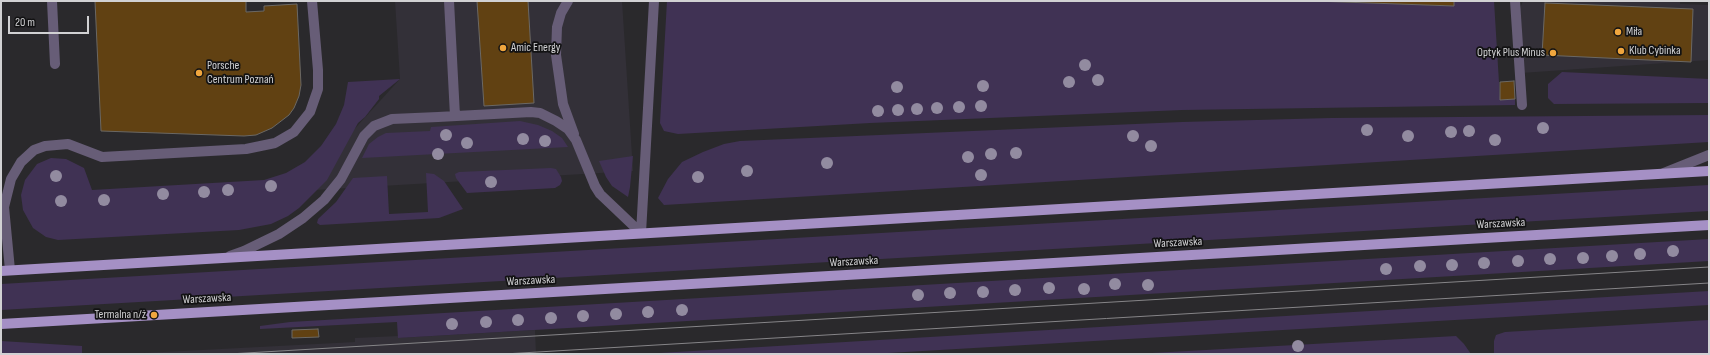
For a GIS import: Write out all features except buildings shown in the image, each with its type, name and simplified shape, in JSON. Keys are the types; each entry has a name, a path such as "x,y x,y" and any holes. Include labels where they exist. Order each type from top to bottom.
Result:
{"main road":[{"path":"6,271 1709,171"},
{"name":"Warszawska","path":"1,324 1709,225"}],"street":[{"path":"52,1 55,64"},
{"path":"6,271 3,203 11,179 21,162 34,150 45,146 68,144 102,157 238,149 275,143 294,132 310,112 318,89 318,70 312,1"},
{"path":"449,1 455,116"},
{"path":"568,1 561,13 557,27 556,55 562,104 595,186 600,194 641,233"},
{"path":"641,233 654,1"},
{"path":"1515,1 1522,105"},
{"path":"224,258 244,251 272,238 296,224 314,209 335,187 364,136 374,126 392,119 531,112 556,121 568,129 576,140"},
{"path":"1661,174 1709,155"}],"shaded area":[{"path":"395,1 622,1 633,171 298,191 400,79"},
{"path":"667,1 1314,1 1454,6 1454,1 1494,1 1500,99 1515,99 1515,105 1182,110 870,123 678,134 664,131 660,123"},
{"path":"1523,1 1680,1 1680,4 1709,5 1709,60 1521,73 1518,13"},
{"path":"1562,72 1709,79 1709,103 1554,104 1548,98 1548,84"},
{"path":"400,79 379,96 379,99 365,117 358,123 327,180 299,208 288,216 271,224 239,230 58,240 46,237 33,228 23,210 21,195 25,180 37,164 51,158 66,159 84,168 92,190 264,180 286,173 305,162 321,146 336,124 344,105 348,82"},
{"path":"1709,115 1709,142 664,205 658,198 668,179 682,162 724,144 740,141 1182,122 1331,118"},
{"path":"520,121 538,125 552,131 562,138 568,147 362,158 369,144 386,133 430,131 431,127"},
{"path":"633,156 628,197 612,186 599,161"},
{"path":"556,169 562,181 560,185 555,188 467,193 456,178 455,174 459,172"},
{"path":"426,173 434,174 444,181 463,209 439,218 320,225 317,223 318,219 336,202 353,178 387,176 389,214 428,212"},
{"path":"1709,185 1709,211 1,310 1,284"},
{"path":"1709,239 1709,261 398,338 397,322 260,329 260,326 290,322"},
{"path":"1709,291 1709,305 1489,318 871,354 642,354"},
{"path":"1709,320 1709,354 1494,354 1494,341 1496,335 1505,332"},
{"path":"535,330 536,354 125,354 355,342 355,338 398,336 398,338"},
{"path":"1456,336 1471,354 1134,354"},
{"path":"1,341 82,346 82,354 1,354"}],"tram line":[{"path":"229,354 1709,267"},
{"path":"504,354 1709,283"}],"place":[{"name":"Miła","path":"1618,32"},
{"name":"Amic Energy","path":"503,48"},
{"name":"Klub Cybinka","path":"1621,51"},
{"name":"Optyk Plus Minus","path":"1553,53"},
{"name":"Porsche Centrum Poznań","path":"199,73"},
{"name":"Termalna n/ż","path":"154,315"}]}
